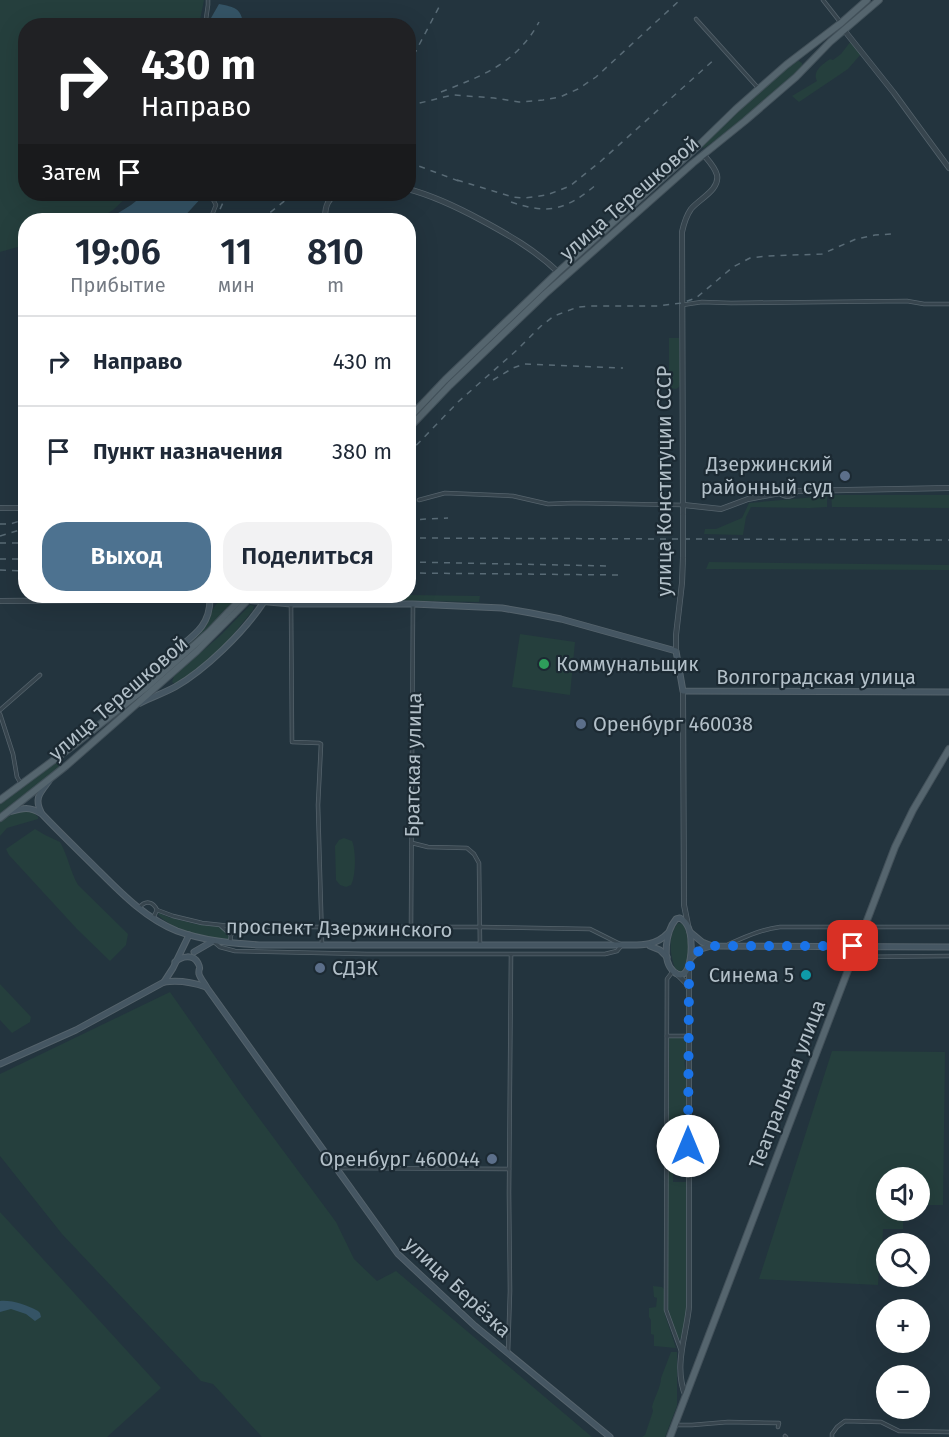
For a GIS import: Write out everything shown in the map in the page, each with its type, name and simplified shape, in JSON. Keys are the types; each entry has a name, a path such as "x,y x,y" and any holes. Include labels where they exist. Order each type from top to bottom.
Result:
{"main road":[{"name":"улица Терешковой","path":"416,411 759,89 867,0"},
{"name":"улица Терешковой","path":"560,275 745,121 877,1"},
{"path":"809,48 809,54 816,57"},
{"path":"796,58 803,58 806,67"},
{"name":"улица Конституции СССР","path":"697,147 703,154"},
{"name":"улица Терешковой","path":"416,420 475,356"},
{"path":"134,702 136,691 162,663 202,627 210,603"},
{"name":"улица Терешковой","path":"231,613 239,603"},
{"name":"улица Терешковой","path":"0,818 66,766 168,673 209,632 243,603"},
{"path":"134,702 175,687 190,676 226,647 262,603 492,607 531,613 676,651"},
{"name":"улица Конституции СССР","path":"676,651 683,691"},
{"path":"162,663 162,668 168,673 170,683 175,687"},
{"name":"Волгоградская улица","path":"683,691 949,692"},
{"name":"улица Терешковой","path":"0,800 126,709"},
{"name":"Театральная улица","path":"670,1437 895,847 903,828 949,749"},
{"path":"58,757 66,766"},
{"path":"42,814 37,804 50,780"},
{"path":"8,813 27,808 42,814"},
{"name":"проспект Дзержинского","path":"42,814 110,883 139,908 175,930 213,941 259,945 322,946 645,945 656,943 668,933"},
{"path":"689,929 692,945 690,961 685,972 680,974 674,972 666,950 668,933 676,919 683,919 702,942 712,946"},
{"path":"164,982 173,969 189,935"},
{"path":"191,983 199,974 199,966 193,955 199,938"},
{"path":"176,962 183,957 193,955 213,941"},
{"name":"проспект Дзержинского","path":"645,945 658,949 667,957"},
{"path":"690,961 701,949 712,946 949,947"},
{"path":"173,969 178,980 207,988"},
{"name":"улица Берёзка","path":"199,974 398,1254 444,1298 610,1437"},
{"path":"0,1064 67,1034 164,982 178,980"}],"street":[{"path":"206,18 208,0"},
{"path":"823,0 841,22"},
{"path":"696,19 759,89"},
{"path":"844,30 949,168"},
{"name":"улица Конституции СССР","path":"676,651 682,583 684,506 681,240 684,224 692,209 714,187 717,178 715,170 703,154"},
{"path":"416,191 437,198 495,227 532,249 560,275"},
{"path":"682,305 702,302 907,301 949,304"},
{"path":"780,493 786,485 792,486 795,491"},
{"path":"795,491 949,488"},
{"path":"419,500 445,493 513,496 548,504 684,506 721,509 748,498 780,493 783,496 789,496 795,491"},
{"path":"0,508 18,508"},
{"path":"0,602 18,602"},
{"path":"291,604 292,742 321,744 318,804 322,946"},
{"name":"Братская улица","path":"411,926 413,604"},
{"path":"21,784 17,777 13,754 0,712 40,675"},
{"name":"улица Конституции СССР","path":"683,691 684,905 689,929"},
{"path":"412,843 428,847 466,848 474,854 479,863 480,945"},
{"path":"139,908 148,902 153,904 157,910 189,920 239,927 590,928 622,945 616,951 605,954 359,954 235,951 220,947 213,941"},
{"path":"676,919 684,905"},
{"path":"153,918 157,910"},
{"path":"220,926 231,935"},
{"path":"230,943 231,935 239,927"},
{"path":"726,946 775,927 949,927"},
{"path":"427,945 427,954"},
{"path":"508,1353 511,955"},
{"path":"853,957 949,956"},
{"path":"686,1397 682,1384 681,1351 688,1307 690,961"},
{"path":"681,1351 666,1310 667,979 674,972 686,983 689,990"},
{"path":"667,1036 689,1036"},
{"path":"666,1165 688,1166"},
{"path":"336,1168 510,1169"},
{"path":"832,1437 837,1426 845,1421 881,1422 899,1431 949,1432"},
{"path":"675,1425 758,1422 779,1423 778,1427"}],"green space":[{"path":"0,0 204,0 200,18 18,18 18,201 123,201 108,213 18,213 18,247 0,252"},
{"path":"851,41 861,54 848,69 799,102 792,96 817,81 816,74 819,68 841,54"},
{"path":"797,60 802,63 802,68 725,134 704,148 702,147 737,111"},
{"path":"669,338 679,338 680,382 676,389 669,388"},
{"path":"831,495 949,495 949,508 832,507"},
{"path":"827,496 827,507 751,507 746,517 743,535 704,534 705,529 716,529 742,518 749,503"},
{"path":"709,562 949,565 949,570 706,569"},
{"path":"416,595 480,596 479,602 416,601"},
{"path":"218,603 232,603 198,640 167,666 165,664 167,662 202,631"},
{"path":"250,605 254,606 253,610 218,652 178,683 172,682 174,676 222,634"},
{"name":"Коммунальщик","path":"520,634 575,642 570,695 512,687"},
{"path":"56,762 61,767 58,770 0,814 0,804"},
{"path":"32,811 38,819 7,828 0,836 0,822 14,813"},
{"path":"35,829 60,842 78,885 128,934 126,945 110,961 77,929 9,855 6,849"},
{"path":"344,838 352,841 355,857 353,881 346,887 340,885 336,880 335,846 339,840"},
{"path":"159,913 195,924 221,927 229,935 229,939 212,938 180,929 163,919"},
{"path":"678,923 683,924 688,942 688,957 679,973 676,971 671,953 672,934"},
{"path":"0,984 31,1017 30,1022 12,1033 0,1020"},
{"path":"170,992 242,1095 336,1222 354,1259 377,1281 396,1271 592,1437 262,1437 213,1384 201,1381 62,1234 0,1156 0,1074"},
{"path":"669,1037 686,1037 685,1163 668,1163"},
{"path":"832,1051 945,1052 943,1205 930,1205 930,1167 876,1167 876,1221 903,1221 903,1229 883,1229 883,1233 876,1233 876,1285 759,1279"},
{"path":"668,1167 673,1167 673,1182 686,1182 686,1318 679,1339 667,1308"},
{"path":"0,1212 161,1388 107,1437 0,1437"},
{"path":"653,1286 664,1289 665,1315 676,1348 654,1346 654,1335 651,1334 649,1317 649,1308 656,1307 657,1298 654,1297"},
{"path":"671,1352 677,1352 677,1406 665,1437 642,1437 645,1435"}],"water":[{"path":"219,4 236,9 242,18 211,18"},
{"path":"136,201 198,201 187,213 118,213"},
{"path":"0,1301 15,1302 29,1307 38,1311 41,1317 35,1321 26,1314 11,1309 0,1312"}],"railway":[{"path":"416,104 454,95 519,102 560,97 596,77 680,0"},
{"path":"416,51 439,7"},
{"path":"441,92 484,74 509,58 520,48 539,22"},
{"path":"457,180 513,197 524,198 547,195 570,186 716,58"},
{"path":"416,165 464,183"},
{"path":"511,202 536,208 557,208 576,200 597,184"},
{"path":"218,213 224,201"},
{"path":"270,213 284,201"},
{"path":"416,446 458,402 554,316 578,307 658,306 682,303 696,298 733,267 750,258 822,254 856,239 893,234"},
{"path":"493,380 524,364 623,368"},
{"path":"416,520 448,518"},
{"path":"0,524 18,522"},
{"path":"0,536 18,530"},
{"path":"416,538 949,540"},
{"path":"0,543 18,543"},
{"path":"0,559 18,559"},
{"path":"416,562 612,566"},
{"path":"0,570 18,571"},
{"path":"416,573 622,575"}],"place":[{"name":"Дзержинский районный суд","path":"845,476"},
{"name":"Коммунальщик","path":"544,664"},
{"name":"Оренбург 460038","path":"581,724"},
{"name":"СДЭК","path":"320,968"},
{"name":"Синема 5","path":"806,975"},
{"name":"Оренбург 460044","path":"492,1159"}],"route":[{"path":"688,1146 689,976 691,958 695,953 712,946 853,946"}]}
